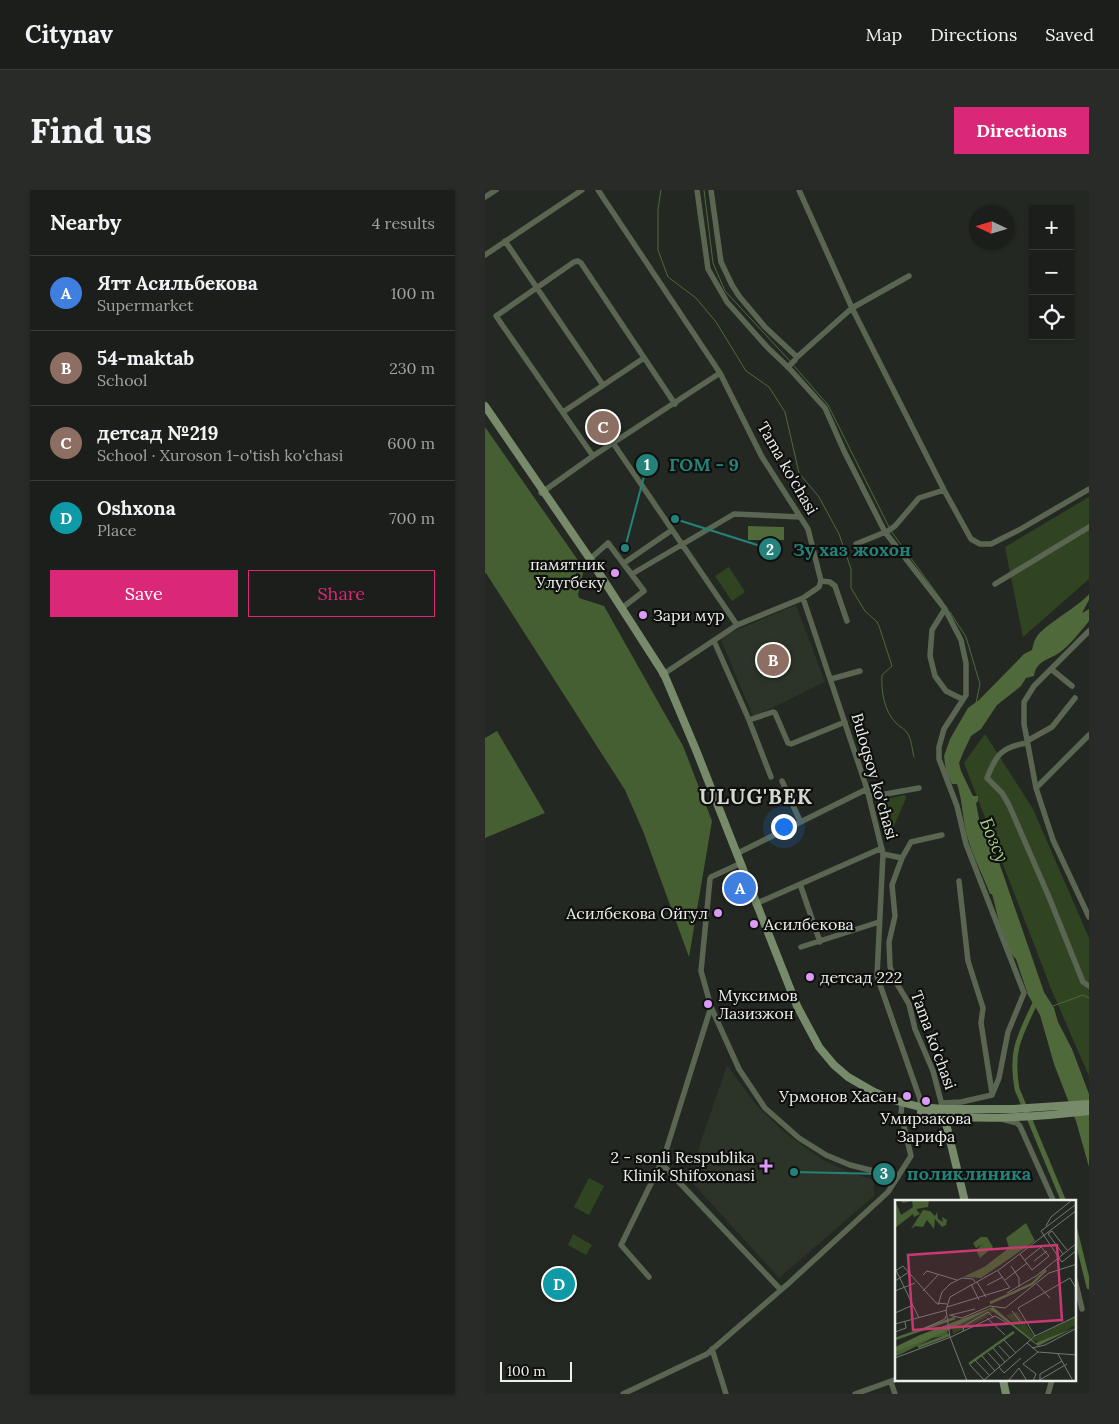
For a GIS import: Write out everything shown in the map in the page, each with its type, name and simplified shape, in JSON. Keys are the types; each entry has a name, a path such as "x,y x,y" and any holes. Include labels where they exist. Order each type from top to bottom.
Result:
{"main road":[{"path":"485,406 662,675 787,993 817,1049 832,1068 873,1096 920,1109 1013,1112 1089,1111"},
{"path":"485,411 590,559 662,675 693,742 755,904 807,1027 826,1056 841,1072 857,1083 902,1105"},
{"path":"1066,1110 1089,1104"},
{"path":"943,1109 962,1116 989,1116 1013,1112"},
{"path":"943,1109 964,1200"},
{"path":"948,1135 952,1123 962,1116"}],"street":[{"path":"485,197 496,190"},
{"path":"485,255 582,190"},
{"name":"Tama ko'chasi","path":"598,190 720,373 762,457 808,529 821,581"},
{"path":"697,190 708,269 727,302 825,408 844,451 886,532 945,609 961,640 966,663 966,695 944,729 939,747 939,759 957,806 966,844 1024,993 1008,1032 999,1078 992,1095"},
{"path":"711,190 721,262 732,285 765,326 796,358"},
{"path":"799,190 852,308 944,490 971,539 980,544 991,544 1086,491 1089,497"},
{"path":"505,241 603,385"},
{"path":"593,456 496,316 574,262 580,262 675,404"},
{"path":"789,367 796,358 852,308 909,276"},
{"path":"563,412 645,358"},
{"path":"542,492 593,456 720,373"},
{"path":"613,443 737,624"},
{"path":"856,544 886,532 895,526 919,498 944,490"},
{"path":"632,574 734,514 800,517"},
{"path":"995,584 1089,527"},
{"path":"624,563 672,530"},
{"path":"590,559 608,543 644,591 622,608"},
{"path":"662,675 737,624 803,598 819,587 821,581 831,582 835,586 847,620"},
{"name":"Buloqsoy ko'chasi","path":"803,598 867,789 882,851 877,976 920,1099 920,1109"},
{"path":"945,609 932,630 930,656 935,676 940,684 946,691 962,699"},
{"path":"1089,632 1034,686 1024,702 1024,724 1036,788 1053,840 1089,917"},
{"path":"714,641 749,720 771,777"},
{"path":"1051,669 1071,686"},
{"path":"831,679 860,671"},
{"path":"1075,698 1052,727 1027,742 1006,748 993,763 987,778 1002,793 1009,805 1083,982 1089,986"},
{"path":"749,720 775,713 788,743 791,744 845,722"},
{"path":"1036,788 1089,735"},
{"path":"782,781 800,821"},
{"path":"869,797 919,788"},
{"path":"736,854 867,789"},
{"name":"Tama ko'chasi","path":"942,835 911,842 902,858 892,885 895,916 889,942 890,966 893,977 909,1004 915,1029 933,1071 943,1109"},
{"path":"755,904 882,851 902,858"},
{"path":"737,865 711,877 709,880 701,971 711,1007 739,1069 765,1108 799,1138 826,1155 851,1165 898,1177"},
{"path":"959,881 968,961 983,1008 981,1023 992,1095"},
{"path":"800,884 820,942"},
{"path":"801,947 879,922"},
{"path":"649,1277 621,1245 661,1163 711,1007"},
{"path":"943,1109 961,1102 992,1095"},
{"path":"623,1394 707,1354 781,1290 888,1192 911,1156 901,1114 902,1105"},
{"path":"989,1116 1017,1123 1020,1126 1053,1200"},
{"path":"661,1163 781,1290"},
{"path":"1077,1288 1082,1309"},
{"path":"712,1349 726,1394"},
{"path":"855,1394 894,1380 895,1394"}],"shaded area":[{"path":"485,427 584,569 578,594 579,598 604,606 683,746 712,821 689,957 643,831 625,790 485,573"},
{"path":"1089,497 1089,579 1023,637 1005,547"},
{"path":"748,526 784,527 784,540 748,540"},
{"path":"729,567 745,592 732,601 715,576"},
{"name":"Бозсу","path":"1089,594 1089,600 1082,613 1089,609 1089,621 1067,646 1040,664 1034,676 1026,678 1021,686 997,705 981,729 971,736 959,763 973,796 978,796 976,803 982,828 994,848 1044,992 1054,1008 1058,1022 1072,1049 1089,1094 1089,1167 1076,1121 1054,1064 1040,1015 1028,995 1016,959 1007,947 992,894 990,894 969,844 959,790 957,784 952,784 946,772 944,756 950,739 968,708 979,700 1024,654 1032,650 1040,633"},
{"path":"796,605 825,682 753,717 720,637"},
{"path":"497,731 545,813 485,838 485,738"},
{"path":"985,734 1033,809 1089,938 1089,1076 1052,991 964,763"},
{"path":"905,795 906,798 888,840 885,839 877,801"},
{"name":"2 - sonli Respublika Klinik Shifoxonasi","path":"727,1065 757,1106 785,1133 823,1160 851,1173 874,1180 874,1196 779,1278 691,1181 700,1144"},
{"path":"589,1178 604,1186 589,1215 574,1207"},
{"path":"573,1234 592,1245 586,1255 568,1245"}],"waterway":[{"path":"661,190 658,209 658,250 668,277 696,298 716,322 746,371 769,387 785,412 799,473 819,497 839,534 851,569 851,588 865,611 879,626 892,666 882,675 884,701 892,718 908,734 914,757"},
{"path":"704,190 713,263 725,291 790,361"},
{"path":"794,366 828,405 889,527"},
{"path":"891,531 943,602"},
{"path":"950,612 966,637 980,684 976,703"},
{"path":"1053,1006 1083,995 1089,998"},
{"path":"1036,1001 1018,1043 1015,1075 1017,1089 1063,1200"},
{"path":"1077,1238 1089,1287"}],"place":[{"name":"детсад №219","path":"603,427"},
{"name":"Зу хаз жохон","path":"675,519"},
{"name":"ГОМ - 9","path":"625,548"},
{"name":"памятник Улугбеку","path":"615,573"},
{"name":"Зари мур","path":"643,615"},
{"name":"54-maktab","path":"773,660"},
{"name":"Ятт Асильбекова","path":"740,888"},
{"name":"Асилбекова Ойгул","path":"718,913"},
{"name":"Асилбекова","path":"754,924"},
{"name":"детсад 222","path":"810,977"},
{"name":"Муксимов Лазизжон","path":"708,1004"},
{"name":"Урмонов Хасан","path":"907,1096"},
{"name":"Умирзакова Зарифа","path":"926,1101"},
{"name":"2 - sonli Respublika Klinik Shifoxonasi","path":"766,1166"},
{"name":"поликлиника","path":"794,1172"},
{"name":"Oshxona","path":"559,1284"}],"district":[{"name":"ULUG'BEK","path":"756,797"}]}
